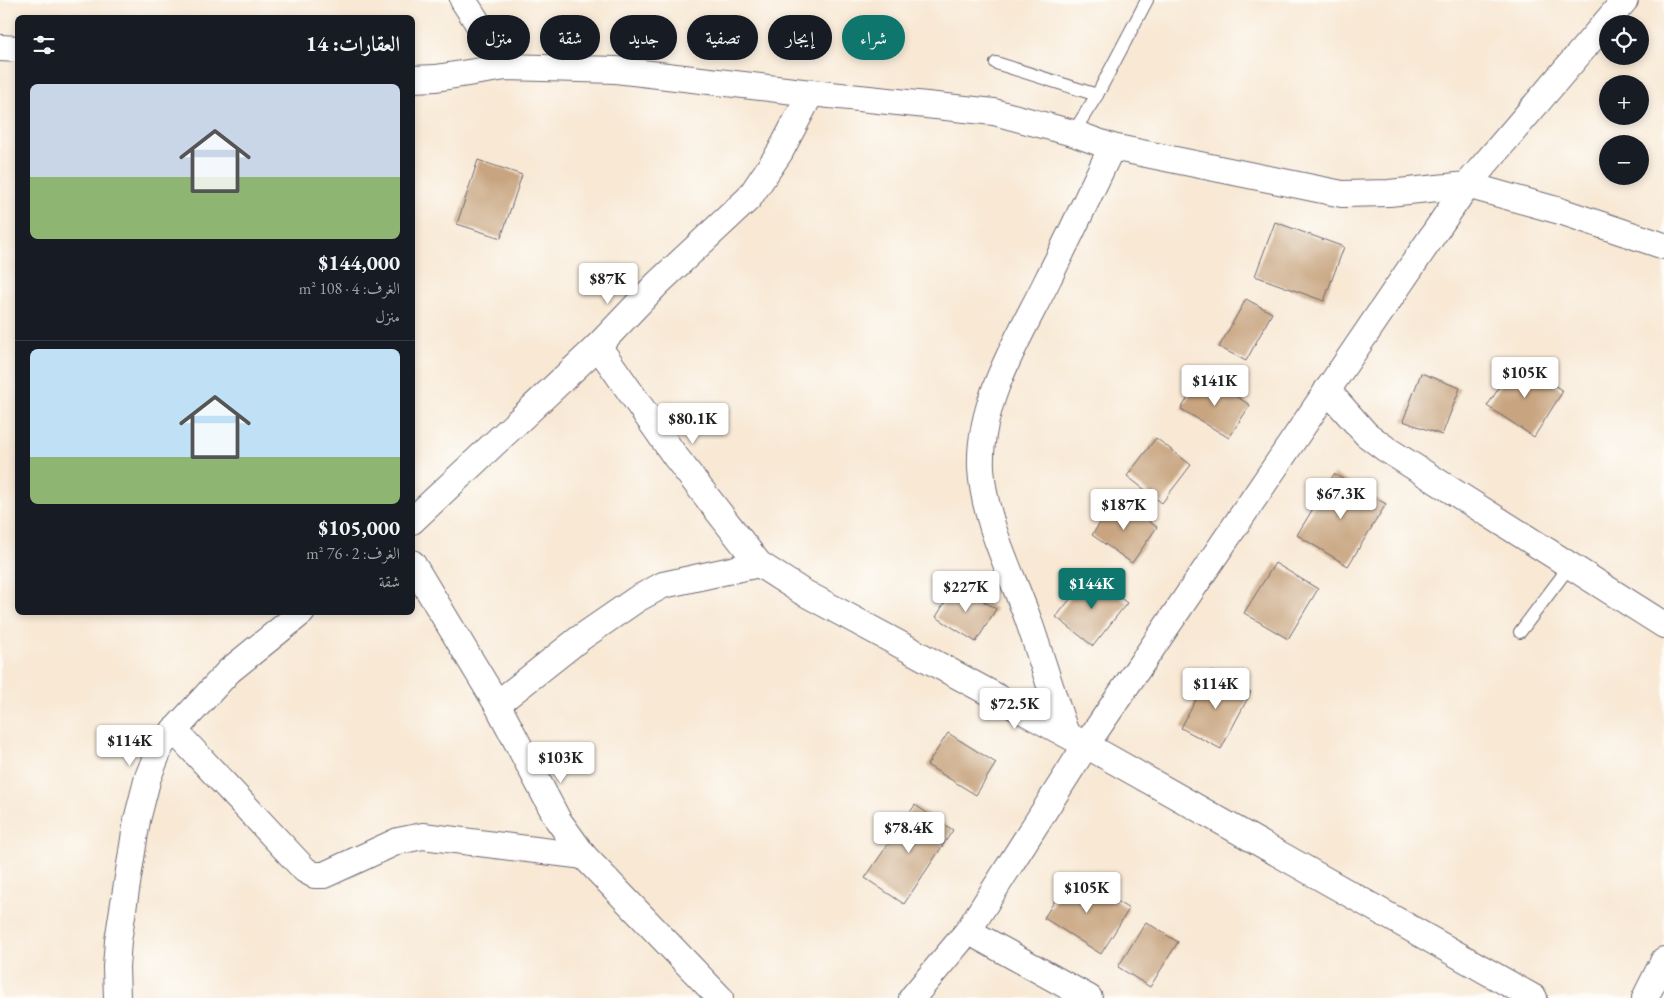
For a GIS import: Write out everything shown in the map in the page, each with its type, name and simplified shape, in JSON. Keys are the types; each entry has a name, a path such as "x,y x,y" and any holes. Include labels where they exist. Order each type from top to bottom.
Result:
{"street":[{"path":"463,0 506,67"},
{"path":"912,998 968,931 1076,740 1327,390 1467,185 1625,0"},
{"path":"0,48 15,49"},
{"path":"415,79 436,78 506,67 556,67 663,74 811,93 994,112 1073,133 1112,147 1342,194 1467,185 1560,211 1664,246"},
{"path":"415,518 598,346 657,284 749,198 780,152 811,93"},
{"path":"1076,740 999,545 984,489 981,467 982,446 986,424 1003,369 1112,147"},
{"path":"598,346 675,456 759,564 801,591 1076,740 1534,998"},
{"path":"1327,390 1366,434 1386,449 1569,567 1664,625"},
{"path":"497,704 578,639 637,599 663,585 759,564"},
{"path":"415,568 497,704 558,820 584,856 720,998"},
{"path":"117,998 116,967 118,941 137,820 148,777 161,745 229,671 298,615"},
{"path":"174,730 305,870 314,875 324,875 342,868 398,841 423,836 584,856"},
{"path":"968,931 1089,998"},
{"path":"1645,998 1664,960"}],"lane":[{"path":"1073,133 1097,95 1147,0"},
{"path":"996,63 1097,95"},
{"path":"1520,632 1569,567"}],"building":[{"path":"478,160 522,175 501,238 457,224"},
{"path":"1275,222 1344,247 1324,301 1255,276"},
{"path":"1246,299 1272,313 1246,361 1219,347"},
{"path":"1517,361 1563,391 1534,437 1487,406"},
{"path":"1421,373 1460,388 1442,435 1403,421"},
{"path":"1202,375 1250,405 1229,438 1181,409"},
{"path":"1156,438 1191,465 1162,503 1127,476"},
{"path":"1334,474 1386,504 1348,566 1297,535"},
{"path":"1116,499 1157,527 1132,563 1092,535"},
{"path":"1275,563 1318,589 1288,639 1244,613"},
{"path":"1090,574 1127,603 1093,646 1056,617"},
{"path":"956,584 996,609 976,642 936,617"},
{"path":"1211,671 1251,692 1221,749 1181,728"},
{"path":"948,733 996,763 976,795 927,765"},
{"path":"915,805 953,830 904,904 865,878"},
{"path":"1072,873 1129,909 1101,954 1044,918"},
{"path":"1146,922 1178,942 1150,987 1118,967"}]}
